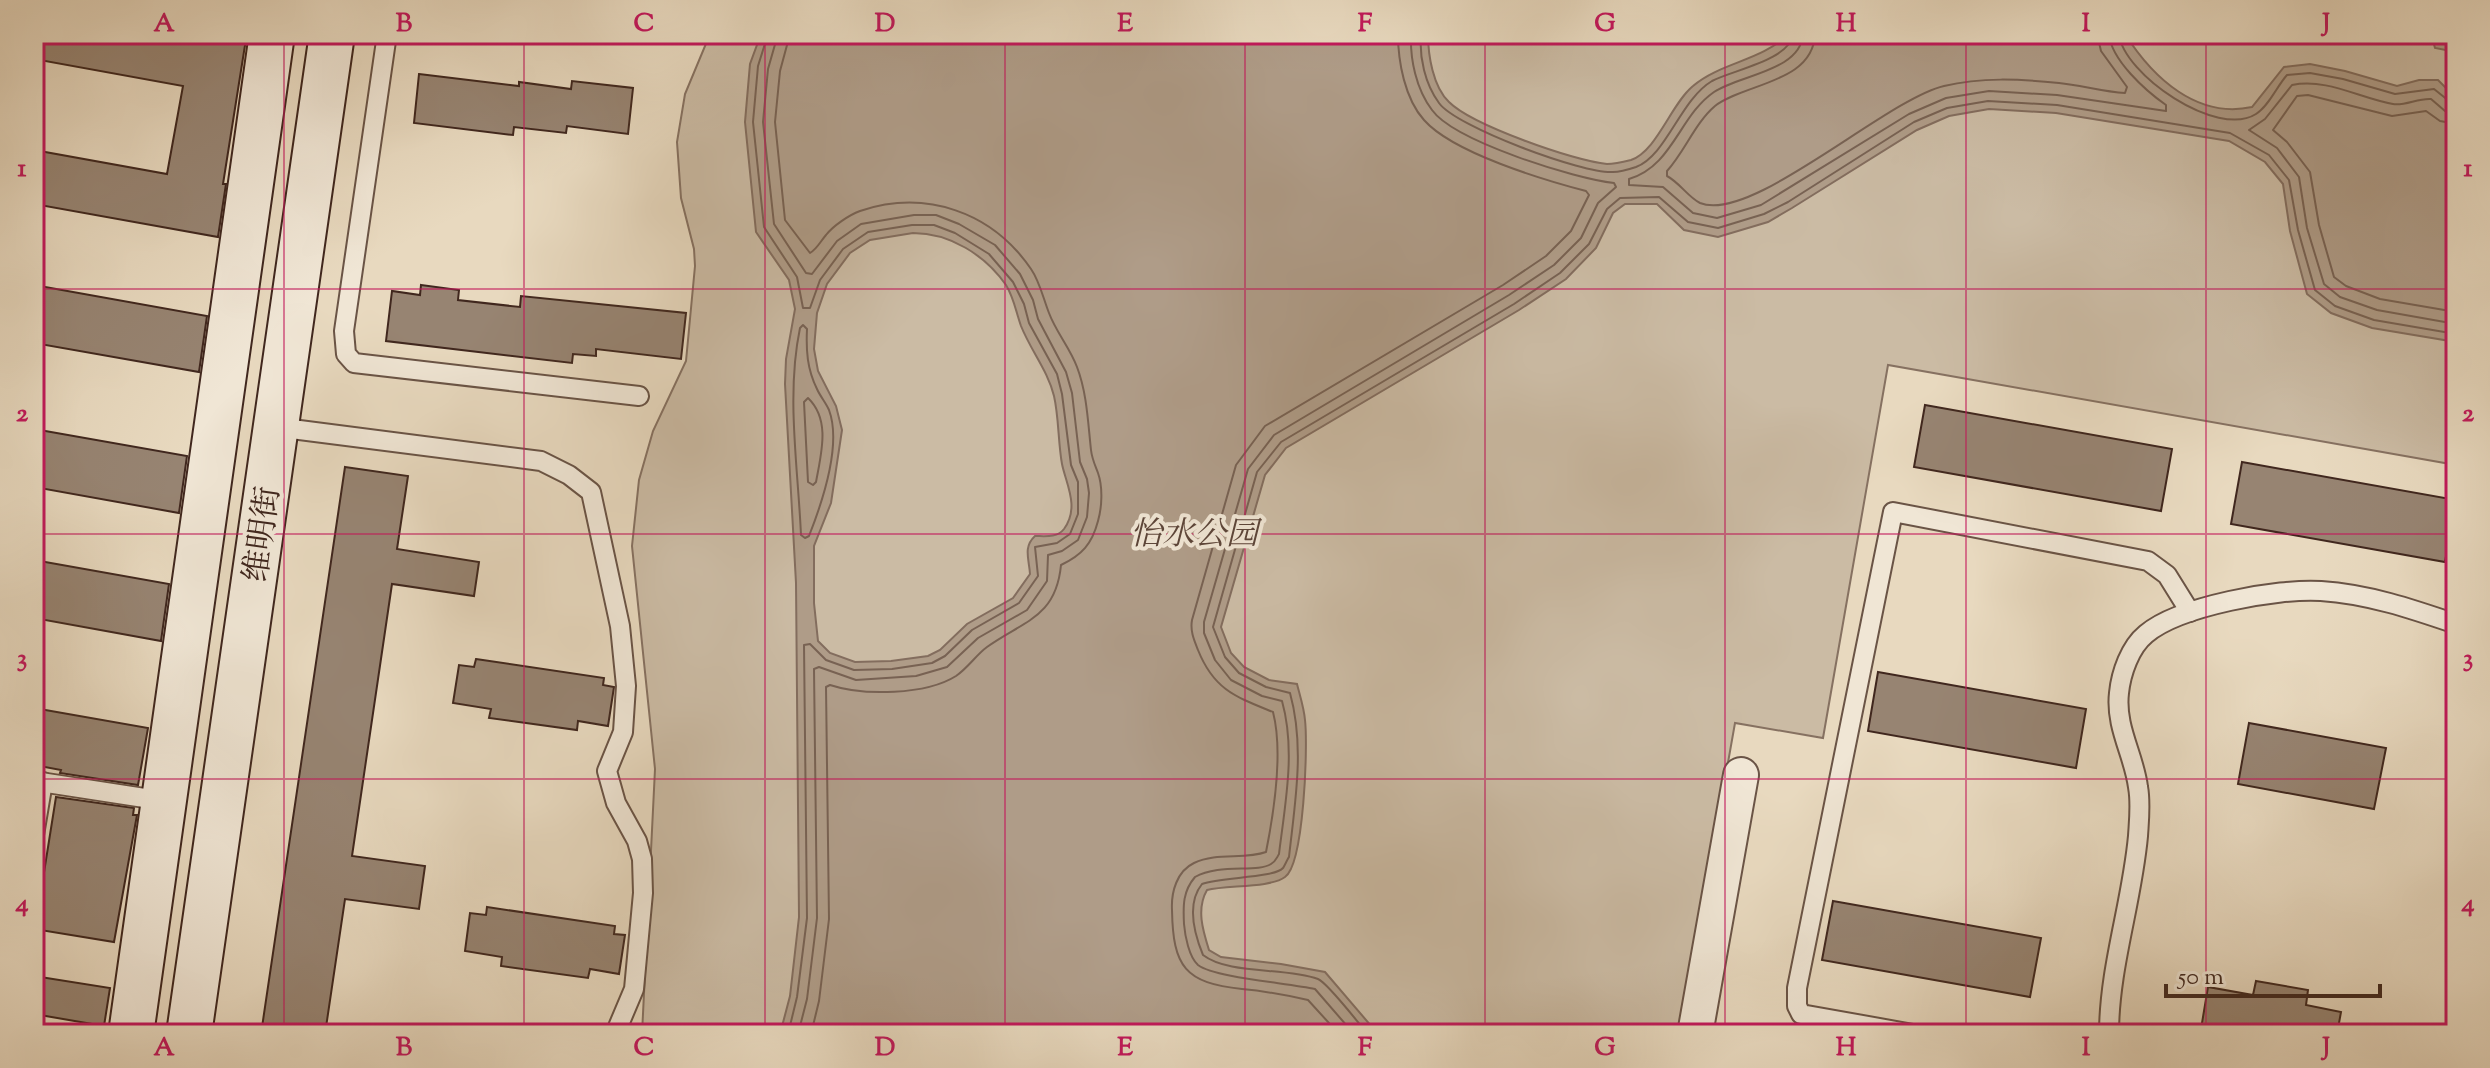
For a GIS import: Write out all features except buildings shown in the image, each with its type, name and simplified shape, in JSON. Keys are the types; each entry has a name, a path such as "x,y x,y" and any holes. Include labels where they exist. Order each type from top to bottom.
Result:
{"street":[{"name":"维明街","path":"131,1034 272,34"},
{"name":"维明街","path":"189,1034 332,34"},
{"path":"1695,1034 1741,775"}],"lane":[{"path":"387,34 344,331 346,354 354,363 639,396"},
{"path":"276,427 541,461 569,475 591,492 620,626 626,686 623,732 607,771 616,803 637,841 642,859 643,882 634,989 615,1034"},
{"path":"1913,1034 1801,1014 1797,1006 1797,988 1893,512 2148,561 2167,575 2190,612"},
{"path":"2109,1034 2109,998 2138,839 2139,807 2138,786 2121,733 2118,693 2127,659 2145,634 2190,612 2272,595 2318,591 2365,596 2456,624"},
{"path":"34,835 39,782 164,801"}],"green space":[{"name":"怡水公园","path":"710,34 2456,34 2456,465 1888,365 1823,738 1735,723 1680,1034 642,1034 655,769 632,546 639,480 653,431 686,361 695,266 694,249 681,198 677,142 685,94"}],"water":[{"path":"761,34 1428,34 1435,79 1444,96 1461,111 1524,140 1607,164 1631,160 1640,155 1649,147 1685,94 1704,78 1766,50 1788,34 2125,34 2149,66 2178,92 2213,107 2232,109 2252,107 2284,67 2310,64 2397,86 2419,80 2438,80 2456,98 2456,342 2372,328 2331,313 2307,294 2290,231 2283,184 2265,162 2229,141 2056,113 1989,109 1949,116 1917,130 1768,222 1718,237 1684,230 1657,204 1625,204 1613,213 1596,248 1566,279 1286,448 1265,475 1221,627 1231,653 1244,667 1269,680 1297,684 1306,734 1297,851 1291,868 1278,881 1207,890 1201,912 1203,928 1209,950 1221,957 1325,972 1378,1034 780,1034 790,996 799,917 796,583 785,384 795,309 789,280 756,232 745,122 750,64","holes":["913,233 953,242 977,255 1009,290 1021,326 1054,396 1071,512 1061,532 1051,536 1035,536 1031,540 1028,554 1030,574 1013,598 967,624 940,650 928,656 855,662 830,653 818,641 814,546 831,503 842,430 836,406 818,371 814,349 817,313 827,284 850,253 870,240"]},
{"path":"2431,34 2456,34 2456,52 2435,48"}]}
